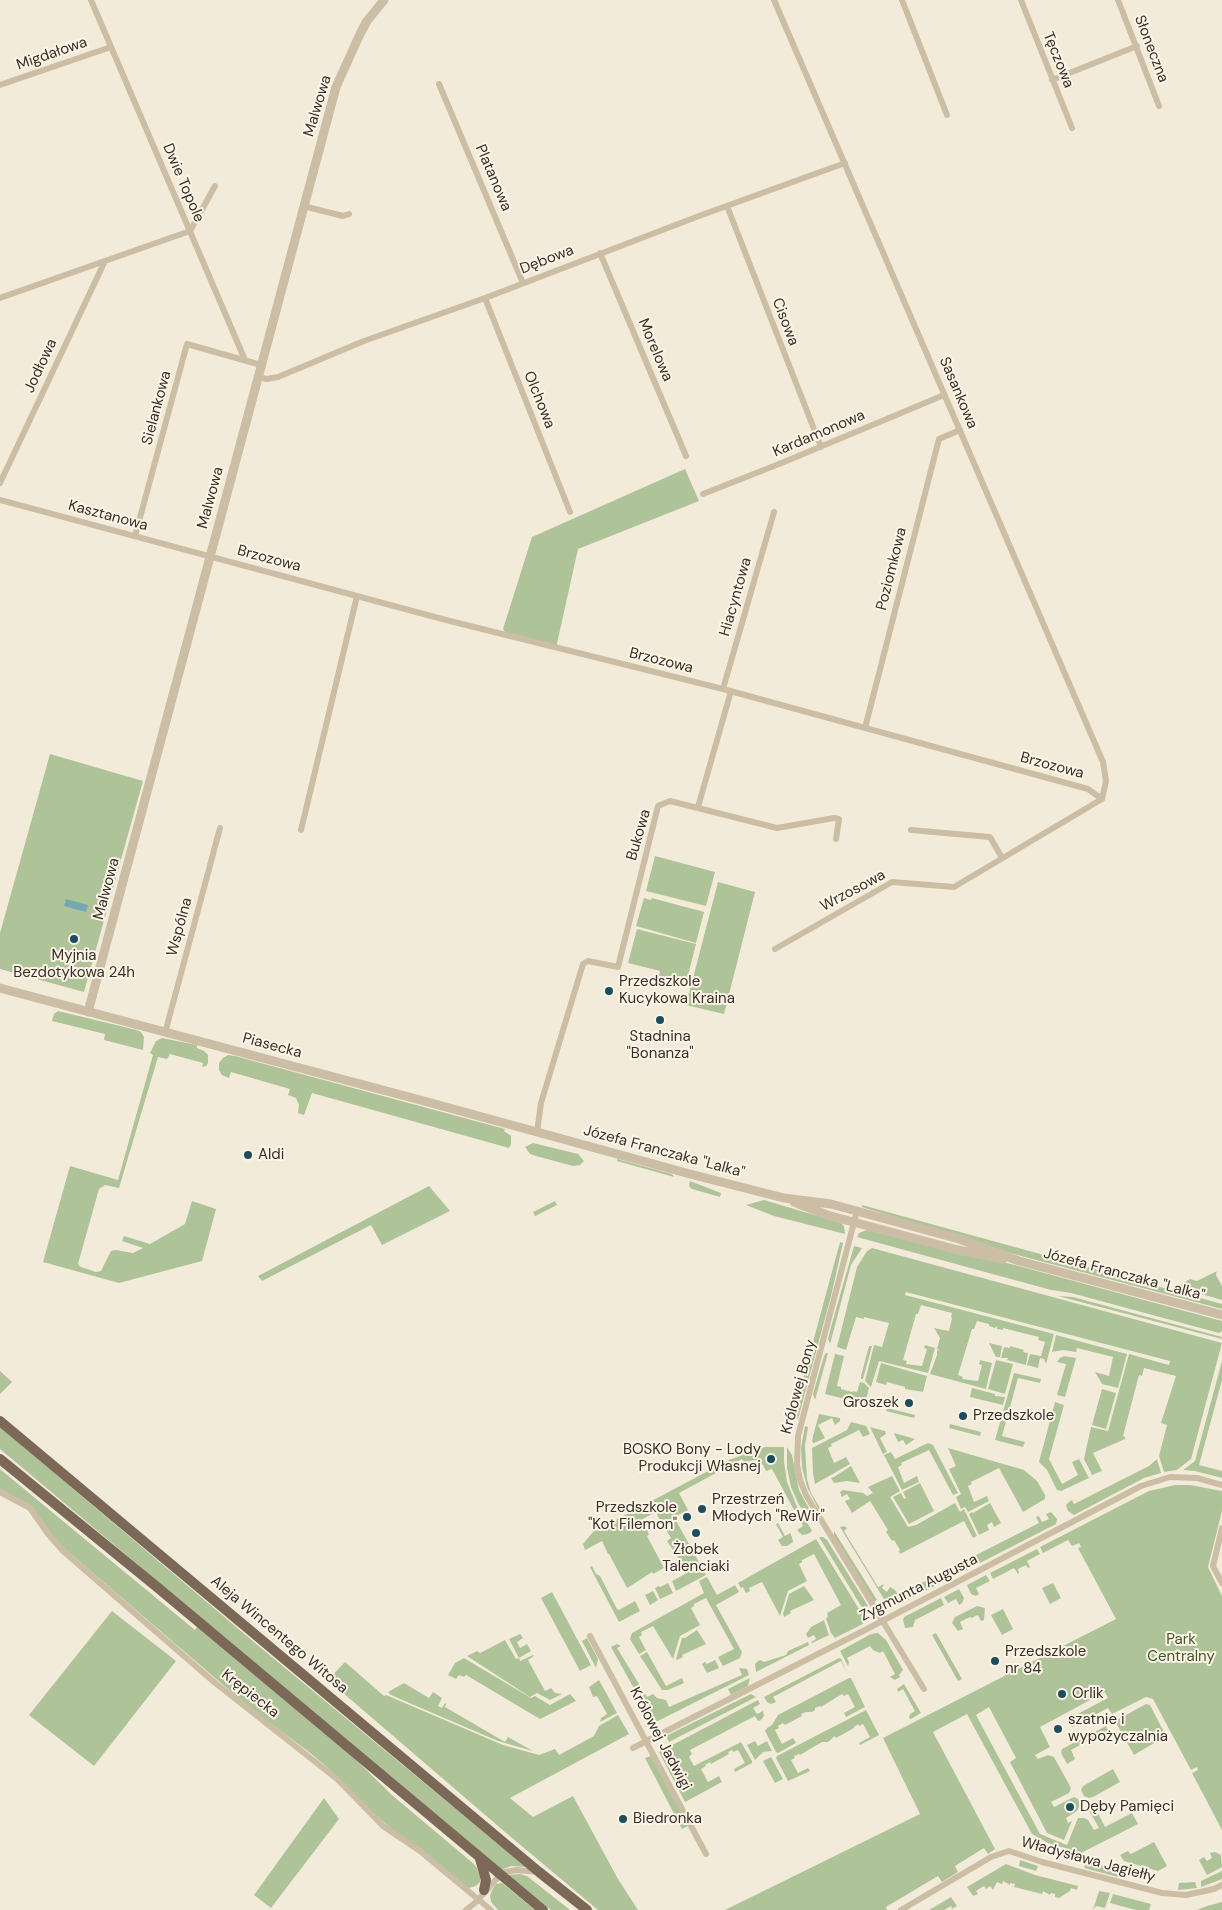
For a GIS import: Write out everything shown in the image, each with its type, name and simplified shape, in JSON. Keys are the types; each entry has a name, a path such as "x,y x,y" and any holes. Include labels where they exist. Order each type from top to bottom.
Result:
{"main road":[{"name":"Aleja Wincentego Witosa","path":"0,1421 539,1872 587,1910"},
{"path":"0,1459 164,1593 543,1910"},
{"path":"480,1858 486,1880 484,1890"}],"street":[{"name":"Dwie Topole","path":"91,0 245,360"},
{"name":"Malwowa","path":"88,1012 336,87 367,21 384,0"},
{"name":"Sasankowa","path":"774,0 1103,762 1106,781 1102,799"},
{"path":"902,0 947,115"},
{"name":"Tęczowa","path":"1021,0 1072,128"},
{"name":"Słoneczna","path":"1118,0 1159,106"},
{"path":"1052,80 1137,46"},
{"name":"Migdałowa","path":"0,85 112,47"},
{"name":"Platanowa","path":"439,84 523,283"},
{"name":"Dębowa","path":"258,377 267,379 278,377 364,341 485,298 845,163"},
{"path":"0,298 190,232 215,186"},
{"path":"303,206 343,216 349,214"},
{"name":"Cisowa","path":"727,206 821,447"},
{"name":"Morelowa","path":"600,254 686,456"},
{"name":"Jodłowa","path":"0,483 105,261"},
{"name":"Olchowa","path":"485,298 570,512"},
{"name":"Sielankowa","path":"135,536 186,344 245,360"},
{"path":"245,360 261,366"},
{"name":"Kardamonowa","path":"703,494 944,395"},
{"name":"Poziomkowa","path":"865,728 939,439 960,430"},
{"name":"Kasztanowa","path":"0,500 210,556"},
{"name":"Hiacyntowa","path":"723,689 774,512"},
{"name":"Brzozowa","path":"210,556 455,622 723,689 1088,789 1102,799"},
{"path":"301,830 357,596"},
{"path":"731,692 698,807 777,828 834,818 839,819 836,839"},
{"name":"Wrzosowa","path":"775,949 892,882 954,887 1102,799"},
{"name":"Bukowa","path":"537,1132 541,1103 583,964 588,961 618,967 658,806 670,801 698,807"},
{"name":"Wspólna","path":"165,1033 220,828"},
{"path":"911,830 990,837 1002,858"},
{"name":"Piasecka","path":"0,988 537,1132"},
{"name":"Józefa Franczaka \"Lalka\"","path":"537,1132 784,1198 827,1215 958,1250 1019,1261 1222,1316"},
{"name":"Józefa Franczaka \"Lalka\"","path":"784,1198 831,1204 959,1239 1019,1261"},
{"name":"Królowej Bony","path":"857,1211 798,1436 797,1465 806,1495 924,1689"},
{"name":"Zygmunta Augusta","path":"633,1748 882,1622 1147,1484 1161,1479 1180,1477 1196,1478 1222,1484"},
{"name":"Krępiecka","path":"0,1492 30,1508 48,1534 71,1557 214,1682 337,1779 383,1826 420,1851 490,1910"},
{"path":"1222,1528 1213,1566 1222,1583"},
{"name":"Królowej Jadwigi","path":"590,1636 648,1741 706,1854"},
{"name":"Władysława Jagiełły","path":"901,1910 991,1857 1009,1851 1042,1862 1162,1893 1186,1895 1214,1889 1222,1884"},
{"path":"466,1910 500,1875 517,1870 539,1872"}],"green space":[{"path":"685,469 699,501 578,549 556,648 507,635 503,629 532,537"},
{"path":"50,754 143,781 84,992 0,969 0,933"},
{"path":"655,856 715,872 706,906 646,891"},
{"path":"718,882 755,892 724,1014 686,1005"},
{"path":"644,898 651,900 652,898 704,912 696,943 636,926"},
{"path":"637,929 696,944 686,983 659,976 660,971 628,963"},
{"path":"58,1011 137,1030 144,1037 143,1050 104,1040 105,1034 52,1021 54,1014"},
{"path":"162,1038 197,1045 197,1048 208,1055 208,1063 202,1067 203,1063 170,1054 167,1059 158,1057 119,1188 105,1185 99,1189 78,1264 81,1267 96,1272 101,1271 111,1251 133,1253 143,1248 122,1241 124,1236 150,1244 185,1224 192,1201 216,1209 202,1261 119,1283 43,1262 70,1166 118,1180 153,1055 150,1053 156,1041"},
{"path":"228,1055 505,1129 504,1131 511,1136 511,1144 509,1148 312,1093 304,1115 298,1113 299,1105 296,1098 288,1095 290,1089 231,1072 229,1078 222,1075 219,1070 219,1063"},
{"path":"533,1143 578,1154 584,1161 580,1165 573,1166 530,1154 525,1147"},
{"path":"617,1159 672,1174 674,1177 617,1161"},
{"path":"690,1181 721,1193 720,1197 692,1189 689,1186"},
{"path":"429,1186 450,1211 382,1245 371,1225 262,1281 258,1276"},
{"path":"764,1200 841,1223 844,1226 845,1234 774,1216 746,1205"},
{"path":"555,1201 557,1205 535,1216 533,1212"},
{"path":"862,1205 1222,1304 1222,1309 1010,1253 862,1207"},
{"path":"867,1230 1015,1265 1222,1321 1222,1331 1219,1333 1071,1293 1051,1290 857,1237 859,1233"},
{"path":"840,1242 843,1243 831,1296 798,1419 793,1416"},
{"path":"854,1246 862,1248 851,1265 830,1344 828,1339"},
{"path":"872,1248 1222,1343 1191,1459 1177,1470 1164,1472 1159,1456 1167,1425 1161,1423 1176,1376 1144,1368 1142,1376 1139,1375 1123,1436 1125,1439 1093,1453 1102,1471 1092,1475 1084,1459 1091,1427 1108,1431 1129,1354 1169,1365 1170,1361 906,1292 905,1295 1054,1334 1046,1364 1044,1359 1040,1358 1038,1368 1027,1365 1030,1354 1041,1356 1045,1342 1038,1340 1039,1337 1003,1328 1003,1330 997,1329 997,1326 995,1328 989,1326 989,1324 977,1321 974,1329 972,1329 958,1375 963,1377 962,1379 978,1381 982,1365 979,1364 980,1360 992,1363 986,1389 930,1374 939,1349 937,1349 940,1338 934,1328 949,1331 952,1313 921,1305 918,1314 916,1314 903,1360 907,1361 906,1364 922,1366 927,1349 924,1348 925,1345 935,1348 928,1373 879,1361 871,1387 865,1381 874,1345 882,1347 889,1323 856,1317 846,1350 837,1347 857,1267 867,1251"},
{"path":"1217,1271 1216,1275 1222,1286 1222,1300 1177,1287 1190,1279 1197,1281"},
{"path":"1058,1296 1073,1297 1222,1337 1222,1339"},
{"path":"1056,1335 1127,1354 1118,1388 1102,1384 1095,1372 1109,1376 1113,1357 1077,1348 1076,1352 1063,1350 1052,1352"},
{"path":"989,1343 1002,1346 1000,1357 996,1357"},
{"path":"869,1346 872,1346 863,1379 861,1379 861,1376"},
{"path":"1010,1346 1028,1353 1026,1365 1007,1360 1008,1358 1001,1358 1004,1347 1010,1348"},
{"path":"826,1353 828,1353 815,1400 813,1394"},
{"path":"835,1354 844,1356 837,1386 841,1387 841,1389 857,1392 860,1382 864,1383 869,1388 865,1404 825,1394"},
{"path":"1064,1356 1076,1358 1065,1397 1057,1395 1066,1364 1057,1362"},
{"path":"996,1360 1013,1364 1005,1394 988,1389"},
{"path":"1222,1361 1222,1380 1199,1465 1222,1471 1222,1478 1183,1470 1195,1461"},
{"path":"881,1363 927,1376 923,1392 905,1389 905,1387 887,1382 886,1385 876,1382"},
{"path":"0,1371 12,1382 0,1394"},
{"path":"1014,1373 1041,1379 1040,1383 1018,1378 1002,1436 1025,1442 1023,1447 995,1440"},
{"path":"972,1388 995,1394 995,1396 1005,1397 1003,1405 970,1397"},
{"path":"1102,1389 1116,1393 1106,1429 1092,1425"},
{"path":"1055,1402 1064,1405 1049,1459 1062,1484 1078,1475 1072,1462 1079,1459 1089,1478 1061,1491 1057,1490 1047,1470 1039,1462"},
{"path":"887,1408 915,1415 914,1418 886,1411"},
{"path":"819,1414 840,1418 840,1421 835,1425 832,1418 818,1425 825,1438 814,1443 812,1442 813,1436"},
{"path":"851,1422 866,1426 870,1434 863,1437 859,1430 831,1444 832,1446 828,1448 834,1463 846,1457 850,1464 815,1484 812,1448 847,1430"},
{"path":"950,1424 981,1432 980,1436 949,1428"},
{"path":"805,1426 808,1427 805,1446 807,1479 811,1493 822,1511 820,1512 807,1487 802,1467 801,1448"},
{"path":"0,1427 261,1648 526,1867 511,1866 501,1870 0,1449"},
{"path":"870,1427 885,1431 886,1434 880,1438 887,1452 883,1454"},
{"path":"894,1433 915,1439 906,1445 903,1440 898,1442"},
{"path":"928,1443 933,1445 958,1493 953,1495 929,1450 901,1463 902,1465 898,1467 904,1483 917,1476 919,1482 902,1490 884,1455 891,1452 895,1459"},
{"path":"765,1447 784,1447 787,1482 798,1509 794,1510 772,1469 766,1471 763,1465 755,1460 744,1462 742,1459 679,1493 688,1510 674,1517 706,1575 676,1591 672,1581 687,1573 682,1568 681,1566 683,1565 667,1541 671,1538 656,1512 639,1521 644,1530 647,1529 649,1535 647,1536 664,1568 653,1574 652,1572 629,1587 627,1588 602,1541 585,1550 583,1544 593,1532 729,1460"},
{"path":"787,1447 792,1455 799,1490 813,1516 809,1519 799,1505 791,1487 787,1468"},
{"path":"948,1448 1024,1470 1037,1481 1045,1495 1045,1499 1023,1512 999,1468 971,1482 972,1484 968,1486 974,1502 987,1496 989,1501 968,1512 965,1507 961,1509 956,1497 961,1494 949,1469 956,1466"},
{"path":"1157,1459 1161,1473 1144,1478 1074,1515 1068,1511 1066,1505 1072,1500 1074,1504 1149,1466"},
{"path":"851,1466 860,1483 847,1481 834,1483 831,1478"},
{"path":"0,1469 195,1630 197,1627 353,1757 393,1796 474,1864 481,1879 480,1882 476,1886 469,1888 388,1826 336,1775 309,1752 250,1708 59,1544 35,1511 0,1489"},
{"path":"892,1476 900,1491 890,1497 908,1527 916,1525 955,1503 960,1512 964,1509 977,1536 973,1538 964,1521 900,1554 900,1550 886,1532 888,1530 870,1501 852,1513 845,1501 850,1499 847,1494 842,1497 840,1492 843,1490 863,1493 867,1496 873,1493 868,1487"},
{"path":"920,1483 934,1511 909,1524 893,1497 901,1493 904,1499 906,1498 903,1492"},
{"name":"Park Centralny","path":"1175,1485 1190,1485 1222,1491 1222,1511 1208,1567 1222,1596 1222,1830 1192,1773 1198,1770 1197,1767 1191,1770 1153,1699 1146,1697 1112,1714 1108,1708 1072,1727 1068,1719 1108,1698 1105,1692 1040,1727 1050,1747 1035,1755 1038,1759 1048,1755 1054,1757 1071,1788 1069,1793 1051,1802 1054,1807 1074,1797 1078,1799 1080,1805 1077,1811 1066,1818 1068,1823 1072,1821 1064,1840 1047,1833 1010,1762 1016,1758 989,1707 976,1715 1040,1834 1067,1845 1078,1818 1088,1820 1094,1830 1099,1828 1087,1807 1094,1805 1105,1827 1132,1813 1138,1824 1081,1853 1048,1843 1032,1834 967,1714 933,1732 995,1849 988,1854 984,1848 955,1866 958,1872 942,1882 938,1876 886,1907 887,1910 725,1910 920,1814 883,1738 1116,1619 1078,1548 1081,1547 1079,1543 1072,1546 1068,1540 1043,1553 1040,1547 1149,1491"},
{"path":"990,1503 1001,1523 994,1527 992,1522 987,1525 989,1530 979,1535 969,1514"},
{"path":"800,1510 812,1531 808,1534 802,1535 797,1530 803,1526 796,1513"},
{"path":"1051,1512 1057,1519 1056,1524 896,1606 884,1599 840,1527 844,1526 847,1528 844,1531 878,1587 884,1584 882,1588 887,1592 890,1587 898,1595 1039,1523 1036,1517 1039,1516 1042,1522 1049,1519 1046,1514"},
{"path":"778,1523 785,1536 790,1533 792,1537 793,1542 787,1546 782,1546 778,1540 783,1537 776,1524"},
{"path":"834,1531 877,1600 874,1602 834,1536"},
{"path":"819,1537 827,1540 868,1606 864,1608 861,1606"},
{"path":"816,1539 862,1614 863,1624 835,1638 826,1619 827,1613 841,1605 814,1554 802,1560 799,1564 807,1581 788,1591 780,1616 762,1582 749,1588 750,1591 746,1593 738,1583"},
{"path":"1037,1549 1040,1554 1027,1561 1030,1567 1028,1568 1026,1565 1018,1569 1018,1574 1014,1568 993,1579 990,1573"},
{"path":"592,1566 596,1574 600,1576 617,1609 619,1610 635,1601 640,1611 619,1622 590,1567"},
{"path":"986,1575 990,1581 976,1588 979,1594 976,1596 971,1594 967,1585"},
{"path":"707,1577 717,1595 735,1585 739,1592 716,1605 742,1652 740,1658 723,1666 718,1657 734,1649 706,1598 694,1604 691,1608 700,1625 680,1636 673,1659 653,1626 641,1632 642,1635 639,1637 646,1650 639,1654 630,1639 632,1633 704,1593 699,1581"},
{"path":"668,1583 673,1593 660,1599 655,1588"},
{"path":"1053,1583 1061,1598 1050,1604 1042,1588"},
{"path":"804,1586 814,1600 790,1611 791,1613 784,1617 783,1614 789,1594"},
{"path":"959,1589 964,1598 962,1603 959,1605 956,1599 948,1603 944,1597"},
{"path":"653,1591 658,1600 650,1605 645,1595"},
{"path":"552,1592 591,1665 580,1671 541,1598"},
{"path":"941,1598 944,1605 915,1620 913,1627 905,1628 904,1617"},
{"path":"977,1606 985,1608 984,1620 981,1621 978,1615 970,1617 960,1622 963,1629 958,1631 952,1623 955,1617"},
{"path":"1003,1609 1013,1629 1002,1635 991,1615"},
{"path":"112,1611 176,1661 94,1766 29,1715"},
{"path":"824,1620 829,1635 812,1643 816,1639 814,1635 808,1638 806,1634 811,1627"},
{"path":"697,1630 706,1644 682,1655 683,1657 677,1660 682,1638"},
{"path":"878,1633 886,1640 903,1670 899,1675 900,1677 895,1680 890,1677 895,1674 883,1651 880,1653 873,1650 870,1646 847,1658 848,1666 840,1651 871,1634"},
{"path":"936,1633 962,1679 958,1681 932,1635"},
{"path":"520,1634 523,1638 517,1642 520,1648 527,1644 531,1651 519,1658 509,1639"},
{"path":"587,1638 598,1659 596,1668 582,1641"},
{"path":"505,1640 516,1659 519,1658 520,1661 533,1655 528,1660 545,1691 551,1688 555,1693 562,1694 550,1700 537,1693 530,1697 467,1656 477,1651 480,1653"},
{"path":"808,1642 809,1645 756,1672 755,1664 758,1661 764,1662 786,1655 788,1651"},
{"path":"617,1644 621,1646 617,1648 647,1697 653,1694 657,1698 666,1700 669,1707 742,1675 739,1668 747,1669 749,1675 656,1722 652,1721 611,1647"},
{"path":"647,1652 666,1686 682,1678 684,1683 668,1690 662,1690 640,1656"},
{"path":"464,1658 531,1698 535,1696 550,1705 570,1694 576,1701 540,1719 466,1675 464,1677 459,1675 456,1679 448,1675 455,1663"},
{"path":"839,1658 841,1659 848,1675 841,1661 773,1697 776,1702 771,1704 764,1697"},
{"path":"715,1660 719,1668 707,1673 702,1664"},
{"path":"345,1662 384,1696 386,1695 503,1745 539,1755 555,1749 559,1755 594,1736 599,1726 618,1715 629,1734 510,1798 533,1817 573,1796 618,1879 638,1910 598,1910 505,1832 328,1680"},
{"path":"750,1678 748,1686 731,1695 728,1689"},
{"path":"851,1678 865,1707 846,1717 844,1713 855,1707 848,1694 844,1696 842,1694 821,1707 815,1708 812,1712 801,1714 802,1716 785,1725 783,1723 775,1730 782,1744 793,1738 796,1743 778,1753 776,1752 765,1731 772,1725 778,1715"},
{"path":"599,1680 617,1713 600,1722 601,1718 607,1714 597,1696 593,1697 589,1687"},
{"path":"404,1683 429,1698 433,1692 442,1698 438,1706 442,1708 445,1703 445,1707 505,1742 508,1737 533,1751 498,1741 391,1695 388,1692"},
{"path":"904,1684 921,1713 911,1719 909,1718 910,1714 915,1711 903,1689 898,1692 897,1689"},
{"path":"751,1694 756,1697 669,1742 666,1736"},
{"path":"758,1700 760,1704 753,1708 757,1714 763,1711 764,1716 761,1720 758,1721 755,1716 690,1750 692,1754 689,1757 694,1766 741,1742 752,1763 735,1772 734,1769 745,1763 738,1750 733,1752 732,1750 728,1752 729,1754 711,1764 710,1762 701,1769 708,1782 719,1776 722,1782 685,1802 659,1752"},
{"path":"1146,1704 1150,1705 1166,1736 1134,1755 1115,1721"},
{"path":"866,1710 879,1735 860,1745 859,1743 870,1737 863,1724 859,1726 858,1724 836,1738 835,1736 828,1742 822,1742 800,1755 794,1756 795,1758 791,1760 798,1773 808,1768 810,1771 788,1781 776,1758 777,1756"},
{"path":"1106,1726 1108,1730 1071,1750 1075,1759 1067,1764 1061,1753 1062,1749"},
{"path":"755,1741 758,1746 767,1741 772,1751 763,1752 755,1760 747,1745"},
{"path":"651,1756 688,1826 682,1829 645,1758"},
{"path":"771,1757 783,1779 775,1783 763,1761"},
{"path":"1113,1769 1120,1782 1093,1797 1084,1796 1081,1790 1083,1786"},
{"path":"324,1798 339,1819 271,1908 254,1895"},
{"path":"1154,1842 1167,1866 1158,1871 1124,1861 1120,1855 1128,1851 1131,1854"},
{"path":"1215,1852 1221,1855 1222,1867 1207,1875 1199,1860 1204,1857 1207,1861 1212,1858 1210,1853"},
{"path":"1020,1860 1038,1866 1036,1871 1019,1866"},
{"path":"1086,1862 1120,1870 1118,1877 1084,1868"},
{"path":"1006,1864 1035,1875 1078,1886 1077,1890 1071,1888 1070,1891 1059,1898 1055,1897 1055,1894 1051,1893 1050,1895 1043,1891 1042,1894 1014,1887 1015,1884 1010,1883 1010,1885 1003,1881 1002,1884 997,1882 993,1890 990,1886 986,1889 984,1886 976,1891 978,1894 973,1896 967,1887"},
{"path":"1222,1871 1222,1879 1201,1887 1201,1881"},
{"path":"520,1874 527,1876 570,1910 551,1910 507,1875"},
{"path":"1195,1882 1197,1888 1178,1890 1179,1883"},
{"path":"502,1883 535,1910 498,1910 491,1902 490,1896 496,1884"},
{"path":"1099,1891 1110,1893 1105,1908 1096,1906 1093,1910"},
{"path":"1113,1894 1151,1904 1149,1910 1136,1910 1110,1903"},
{"path":"951,1897 957,1906 952,1909 951,1906 944,1910 929,1910"},
{"path":"1222,1902 1222,1910 1197,1910 1207,1906"}],"water":[{"path":"66,899 88,905 86,912 64,906"}],"place":[{"name":"Myjnia Bezdotykowa 24h","path":"74,939"},
{"name":"Przedszkole Kucykowa Kraina","path":"609,991"},
{"name":"Stadnina \"Bonanza\"","path":"660,1020"},
{"name":"Aldi","path":"248,1155"},
{"name":"Groszek","path":"909,1403"},
{"name":"Przedszkole","path":"963,1416"},
{"name":"BOSKO Bony - Lody Produkcji Własnej","path":"771,1459"},
{"name":"Przestrzeń Młodych \"ReWir\"","path":"702,1509"},
{"name":"Przedszkole \"Kot Filemon\"","path":"687,1517"},
{"name":"Żłobek Talenciaki","path":"696,1533"},
{"name":"Przedszkole nr 84","path":"995,1661"},
{"name":"Orlik","path":"1062,1694"},
{"name":"szatnie i wypożyczalnia","path":"1058,1729"},
{"name":"Dęby Pamięci","path":"1070,1807"},
{"name":"Biedronka","path":"623,1819"}]}
